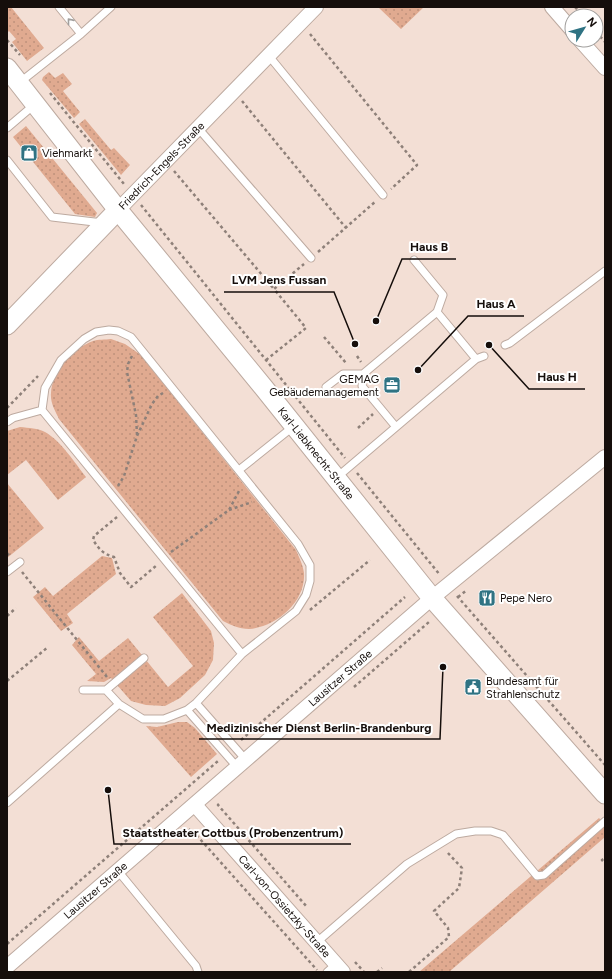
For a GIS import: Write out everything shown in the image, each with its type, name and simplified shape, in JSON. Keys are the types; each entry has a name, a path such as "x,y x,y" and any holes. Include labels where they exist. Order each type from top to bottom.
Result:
{"main road":[{"name":"Karl-Liebknecht-Straße","path":"7,68 26,78 36,104 118,210 432,598 605,794"},
{"name":"Friedrich-Engels-Straße","path":"7,325 118,210"}],"street":[{"name":"Friedrich-Engels-Straße","path":"118,210 316,7"},
{"path":"552,7 564,21"},
{"path":"587,48 605,68"},
{"name":"Lausitzer Straße","path":"7,967 432,598 605,457"},
{"name":"Carl-von-Ossietzky-Straße","path":"195,805 317,942 335,969"}],"lane":[{"path":"59,7 81,34"},
{"path":"26,78 81,34 111,7"},
{"path":"269,56 383,195"},
{"path":"7,128 36,104"},
{"path":"198,128 311,258"},
{"path":"7,160 52,216 104,223"},
{"path":"326,387 343,374 363,374 437,312 442,295 414,260"},
{"path":"505,346 605,271"},
{"path":"437,312 476,359"},
{"path":"106,690 118,704 143,719 164,719 187,710 196,703 242,654 296,610 306,595 310,581 310,565 298,544 262,498 131,337 118,331 109,330 96,332 84,339 61,360 45,388 42,410 242,654"},
{"path":"336,478 371,444 396,427 476,359 484,356"},
{"path":"363,374 362,386 396,427"},
{"path":"7,422 13,418 42,410"},
{"path":"239,470 294,426"},
{"path":"7,572 18,563"},
{"path":"83,690 106,690 144,658"},
{"path":"196,703 234,746 242,764"},
{"path":"7,803 118,704"},
{"path":"187,710 226,754 242,764"},
{"path":"317,942 407,864 456,834 475,831 491,831 503,835 537,876 544,874 605,821"},
{"path":"118,871 196,966 198,972"}],"path":[{"path":"274,289 417,165 301,22"},
{"path":"7,40 26,78 132,195 448,585 605,766"},
{"path":"234,91 346,228"},
{"path":"166,161 306,328 266,360"},
{"path":"324,337 355,374"},
{"path":"137,436 136,414 127,372 128,364 132,356 140,348"},
{"path":"357,356 361,362"},
{"path":"7,408 39,374"},
{"path":"111,494 124,476 137,436 152,404 158,396 171,387"},
{"path":"358,428 373,414 378,405"},
{"path":"229,510 245,478"},
{"path":"125,511 94,536 93,540 104,554 114,557 120,573 130,587 164,559 229,510 262,498"},
{"path":"7,553 18,563 107,678 106,690"},
{"path":"296,610 311,610 370,560"},
{"path":"234,746 405,597"},
{"path":"7,616 16,608"},
{"path":"7,681 48,647"},
{"path":"7,944 226,754"},
{"path":"218,805 310,910"},
{"path":"191,829 319,972"},
{"path":"409,972 449,937 448,928 434,911 459,888 462,868 441,844"},
{"path":"351,958 364,972"},
{"path":"377,972 382,968"}],"shaded area":[{"path":"7,7 11,7 44,48 27,61 12,42 16,39 9,31 7,33"},
{"path":"378,7 424,7 401,29"},
{"path":"49,72 55,78 63,73 72,84 63,91 80,112 74,118 42,80 43,77"},
{"path":"85,119 111,150 114,148 130,165 121,175 79,124"},
{"path":"26,126 97,213 95,217 75,214 13,137"},
{"path":"111,339 125,344 141,355 296,550 304,573 303,584 295,603 279,618 259,627 249,629 238,628 223,621 59,419 51,400 51,393 52,385 59,369 71,355 85,344 95,340"},
{"path":"20,427 33,428 45,432 51,436 57,441 86,477 58,500 26,460 7,475 7,431"},
{"path":"7,483 44,528 7,558"},
{"path":"102,556 112,558 116,574 67,614 73,623 61,631 33,597 45,587 53,596"},
{"path":"182,593 211,631 214,643 213,660 205,675 180,698 165,706 146,705 131,701 111,678 104,682 87,681 96,674 72,645 79,637 99,661 128,638 168,687 193,666 153,617"},
{"path":"178,722 187,722 195,728 217,754 191,777 146,726 157,727"},
{"path":"599,818 605,825 605,837 449,972 419,972"}],"place":[{"name":"Viehmarkt","path":"29,153"},
{"name":"Haus B","path":"376,321"},
{"name":"LVM Jens Fussan","path":"355,344"},
{"name":"Haus H","path":"489,345"},
{"name":"Haus A","path":"418,370"},
{"name":"GEMAG Gebäudemanagement","path":"392,385"},
{"name":"Pepe Nero","path":"487,598"},
{"name":"Medizinischer Dienst Berlin-Brandenburg","path":"443,667"},
{"name":"Bundesamt für Strahlenschutz","path":"473,687"},
{"name":"Staatstheater Cottbus (Probenzentrum)","path":"108,790"}]}
